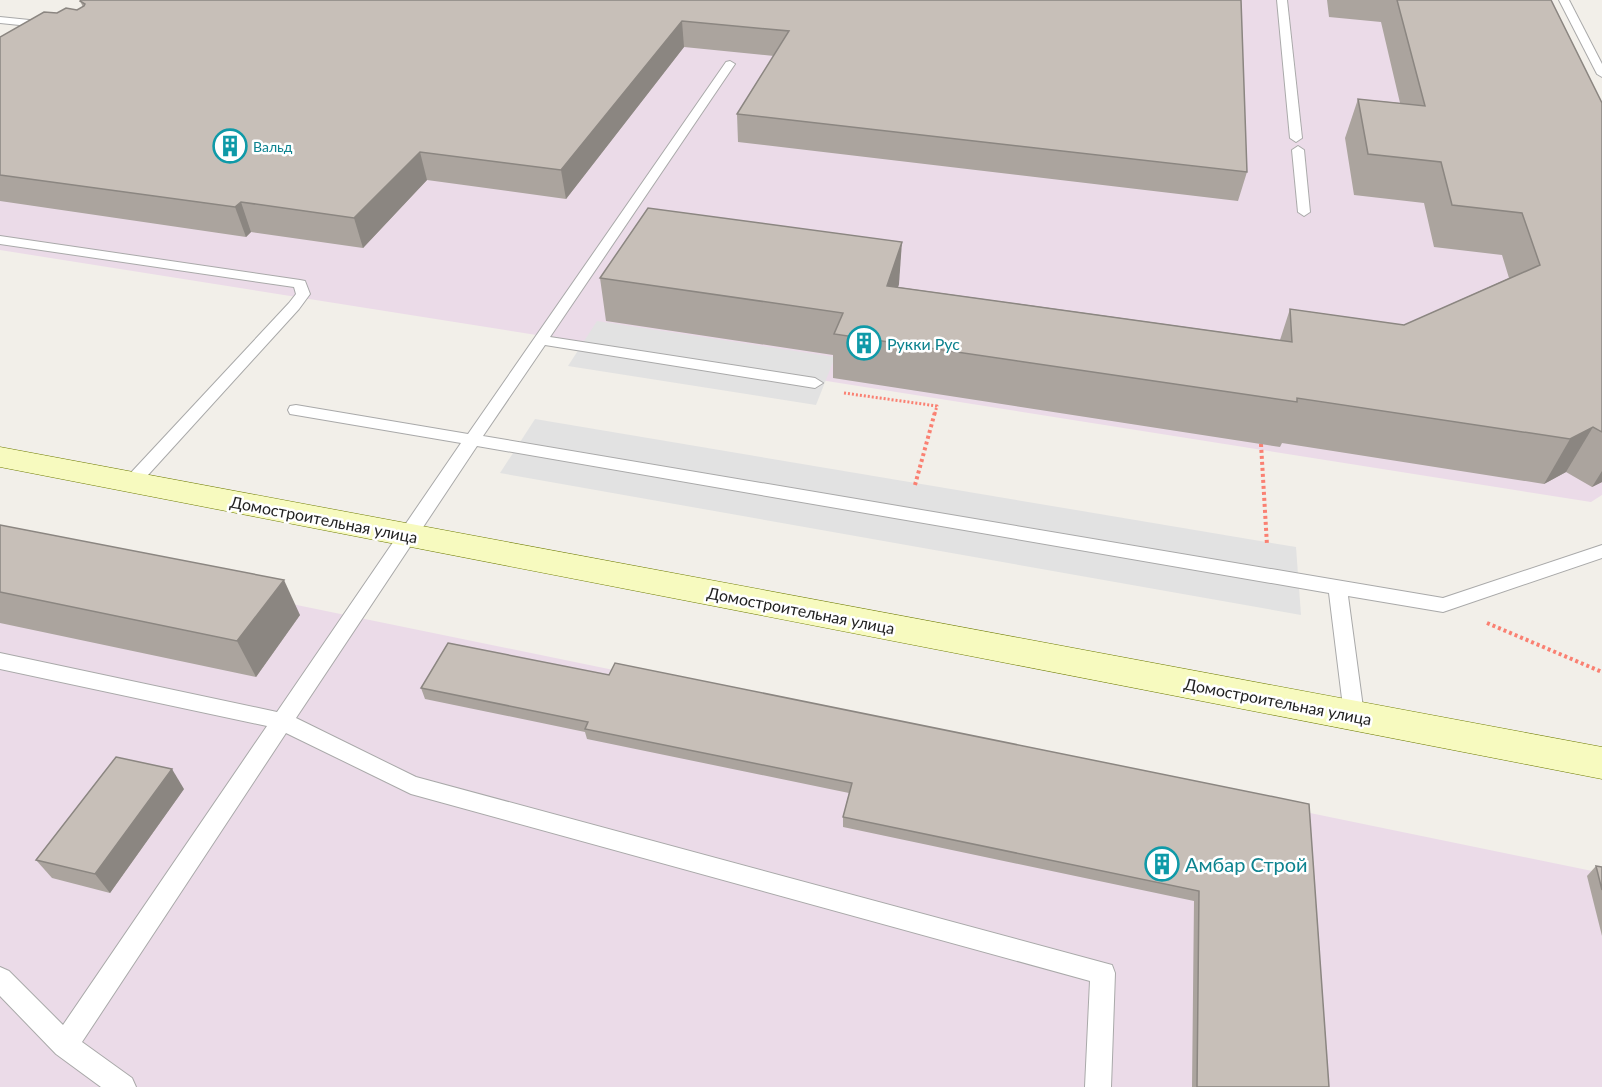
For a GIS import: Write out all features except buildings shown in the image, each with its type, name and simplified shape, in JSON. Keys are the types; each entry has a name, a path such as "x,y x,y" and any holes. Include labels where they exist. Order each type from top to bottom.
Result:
{"street":[{"name":"Домостроительная улица","path":"0,457 1602,763"}],"lane":[{"path":"1282,0 1304,212"},
{"path":"1564,0 1602,74"},
{"path":"0,20 55,26"},
{"path":"66,1045 407,535 730,64"},
{"path":"0,240 300,284 303,294 294,306 132,482"},
{"path":"541,340 815,383"},
{"path":"296,410 1443,605 1602,551"},
{"path":"1338,587 1354,715"},
{"path":"0,661 282,721 411,785 1103,973 1098,1087"},
{"path":"0,979 66,1045 123,1087"}],"path":[{"path":"815,383 834,392 937,406 907,514"},
{"path":"1261,444 1269,575"},
{"path":"1443,605 1602,672"}],"shaded area":[{"path":"106,0 1552,0 1602,107 1602,495 1591,502 0,250 0,61"},
{"path":"597,321 835,357 816,405 568,366"},
{"path":"535,419 1296,547 1301,615 500,473"},
{"path":"0,544 1602,873 1602,1087 0,1087"}],"place":[{"name":"Вальд","path":"230,146"},
{"name":"Рукки Рус","path":"864,343"},
{"name":"Амбар Строй","path":"1162,864"}]}
